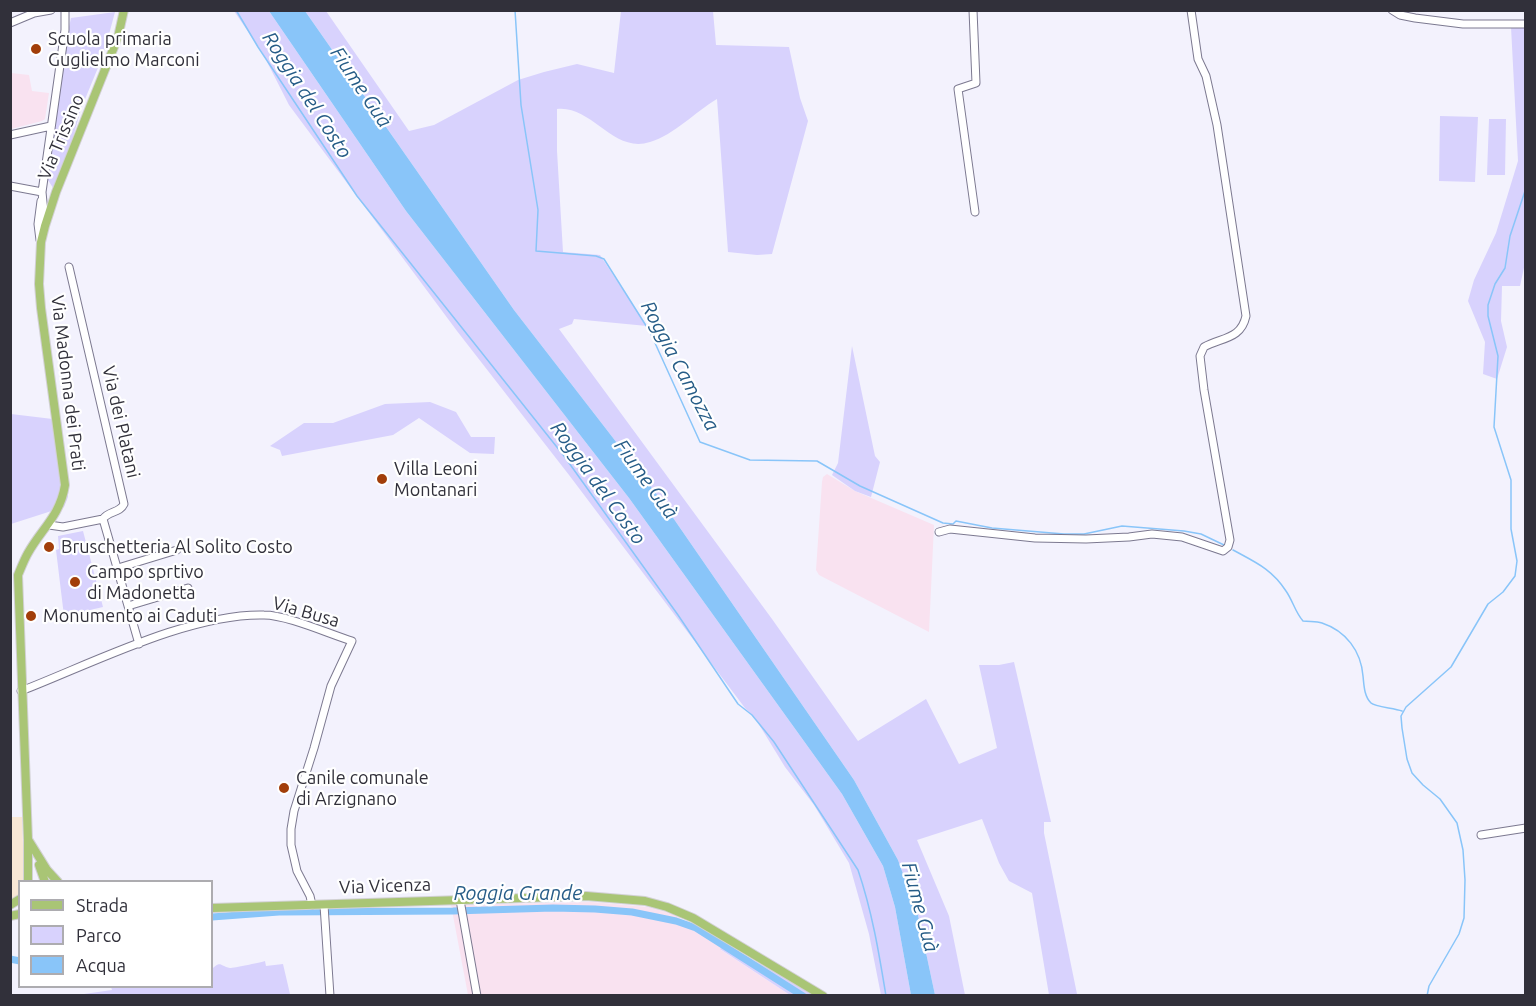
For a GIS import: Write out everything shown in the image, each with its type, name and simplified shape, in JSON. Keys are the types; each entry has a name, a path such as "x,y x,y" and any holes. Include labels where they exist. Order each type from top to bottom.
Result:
{"main road":[{"name":"Via Trissino","path":"40,242 56,192 118,37 124,10"},
{"name":"Via Madonna dei Prati","path":"28,880 18,575 28,552 49,525 63,497 65,485 40,296 40,242"},
{"name":"Via Madonna dei Prati","path":"28,840 44,880"},
{"name":"Via Madonna dei Prati","path":"28,840 56,880"},
{"name":"Via Vicenza","path":"213,908 586,897 645,901 693,918 823,996"}],"street":[{"path":"10,23 34,13 51,10"},
{"path":"40,242 38,217 65,30 65,10"},
{"path":"974,10 976,83 958,88 975,212"},
{"path":"939,532 950,529 1035,538 1086,539 1152,534 1182,537 1223,551 1228,547 1230,540 1200,356 1204,347 1236,335 1244,327 1246,316 1217,125 1206,75 1198,59 1191,10"},
{"path":"1392,10 1400,15 1415,18 1478,26 1526,24"},
{"path":"10,135 51,126"},
{"path":"10,186 42,192 56,192"},
{"path":"42,192 45,226"},
{"name":"Via dei Platani","path":"69,267 124,501 123,507 108,514 104,519"},
{"path":"49,525 63,527 104,519 139,644"},
{"path":"118,568 177,550"},
{"path":"128,606 188,588"},
{"name":"Via Busa","path":"21,691 139,644 210,621 237,616 267,614 352,641 331,686 294,811 291,829 291,845 297,871 310,896 312,905"},
{"path":"1481,835 1526,828"},
{"path":"460,900 477,996"},
{"path":"324,905 330,996"}],"shaded area":[{"path":"11,73 29,75 32,91 49,93 45,119 11,129"},
{"path":"827,474 855,491 934,525 929,632 819,575 816,570 822,482 823,477"},
{"path":"10,817 22,817 23,880 18,880 18,897 10,902"},
{"path":"592,902 648,907 673,914 725,944 721,950 790,995 468,995 451,905"}],"green space":[{"path":"234,11 269,11 406,211 629,498 842,794 883,866 895,907 911,995 881,995 869,934 849,863 814,805 785,767 755,718 745,708 457,331 289,105 262,52"},
{"path":"305,11 326,11 409,131 434,125 518,80 544,72 577,64 614,73 621,11 713,11 716,45 789,47 800,98 808,121 772,254 728,252 717,99 668,134 650,142 637,144 614,136 581,114 557,109 563,252 600,255 647,326 574,319 572,324 559,329 772,619 858,741 926,699 959,764 997,748 979,665 1014,662 1051,822 1044,822 1044,833 1077,994 1049,995 1032,893 1009,881 999,863 982,819 917,840 949,916 965,995 935,995 918,915 898,860 854,780 658,496 514,310"},
{"path":"115,12 104,53 81,109 57,194 46,177 63,55 71,18"},
{"path":"1525,26 1525,263 1520,286 1502,286 1501,321 1507,347 1497,379 1483,374 1485,342 1468,301 1474,280 1496,233 1518,161 1511,27"},
{"path":"1440,116 1478,117 1475,182 1439,181"},
{"path":"1489,119 1506,119 1505,175 1487,175"},
{"path":"852,346 875,456 880,462 871,497 855,491 832,475 838,463"},
{"path":"430,402 456,412 471,437 495,437 494,454 470,453 419,418 393,435 282,456 280,450 270,446 304,423 333,423 385,404"},
{"path":"11,414 61,420 68,497 64,507 11,524"},
{"path":"83,531 103,607 64,616 56,550 59,549 58,536"},
{"path":"725,944 816,995 790,995 720,949"},
{"path":"265,961 266,966 283,964 290,994 287,996 77,995 112,990 111,988 213,988 213,968 217,965 221,964 230,968"}],"water":[{"path":"269,11 305,11 514,310 658,496 854,780 898,860 918,915 935,995 911,995 895,907 883,866 842,794 629,498 406,211"}],"waterway":[{"name":"Roggia del Costo","path":"236,10 357,196 564,456 678,615 738,704 752,715 774,742 858,870 878,948 886,996"},
{"name":"Roggia Camozza","path":"515,10 521,105 538,210 536,251 596,256 604,259 650,332 700,442 750,460 817,461 860,486 943,523 953,524 956,521 992,528 1064,534 1084,534 1122,526 1201,534 1224,545"},
{"path":"1427,996 1429,986 1459,934 1464,918 1463,850 1457,823 1440,799 1412,773 1407,759 1401,716 1406,707 1451,667 1488,604 1503,592 1515,576 1517,561 1511,529 1511,480 1494,427 1498,356 1488,316 1488,305 1495,284 1505,268 1510,236 1526,188"},
{"name":"Roggia Camozza","path":"1233,550 1262,567 1281,583 1303,621 1322,623 1331,627 1351,643 1359,658 1364,687 1371,703 1402,711"},
{"name":"Roggia Grande","path":"213,917 279,912 553,908 632,912 676,921 696,928 803,996"},
{"name":"Roggia Grande","path":"10,959 18,961"}],"place":[{"name":"Scuola primaria Guglielmo Marconi","path":"36,49"},
{"name":"Villa Leoni Montanari","path":"382,479"},
{"name":"Bruschetteria Al Solito Costo","path":"49,547"},
{"name":"Campo sprtivo di Madonetta","path":"75,582"},
{"name":"Monumento ai Caduti","path":"31,616"},
{"name":"Canile comunale di Arzignano","path":"284,788"}],"water label":[{"name":"Fiume Guà","path":"361,87"},
{"name":"Fiume Guà","path":"646,479"},
{"name":"Fiume Guà","path":"920,907"}]}
